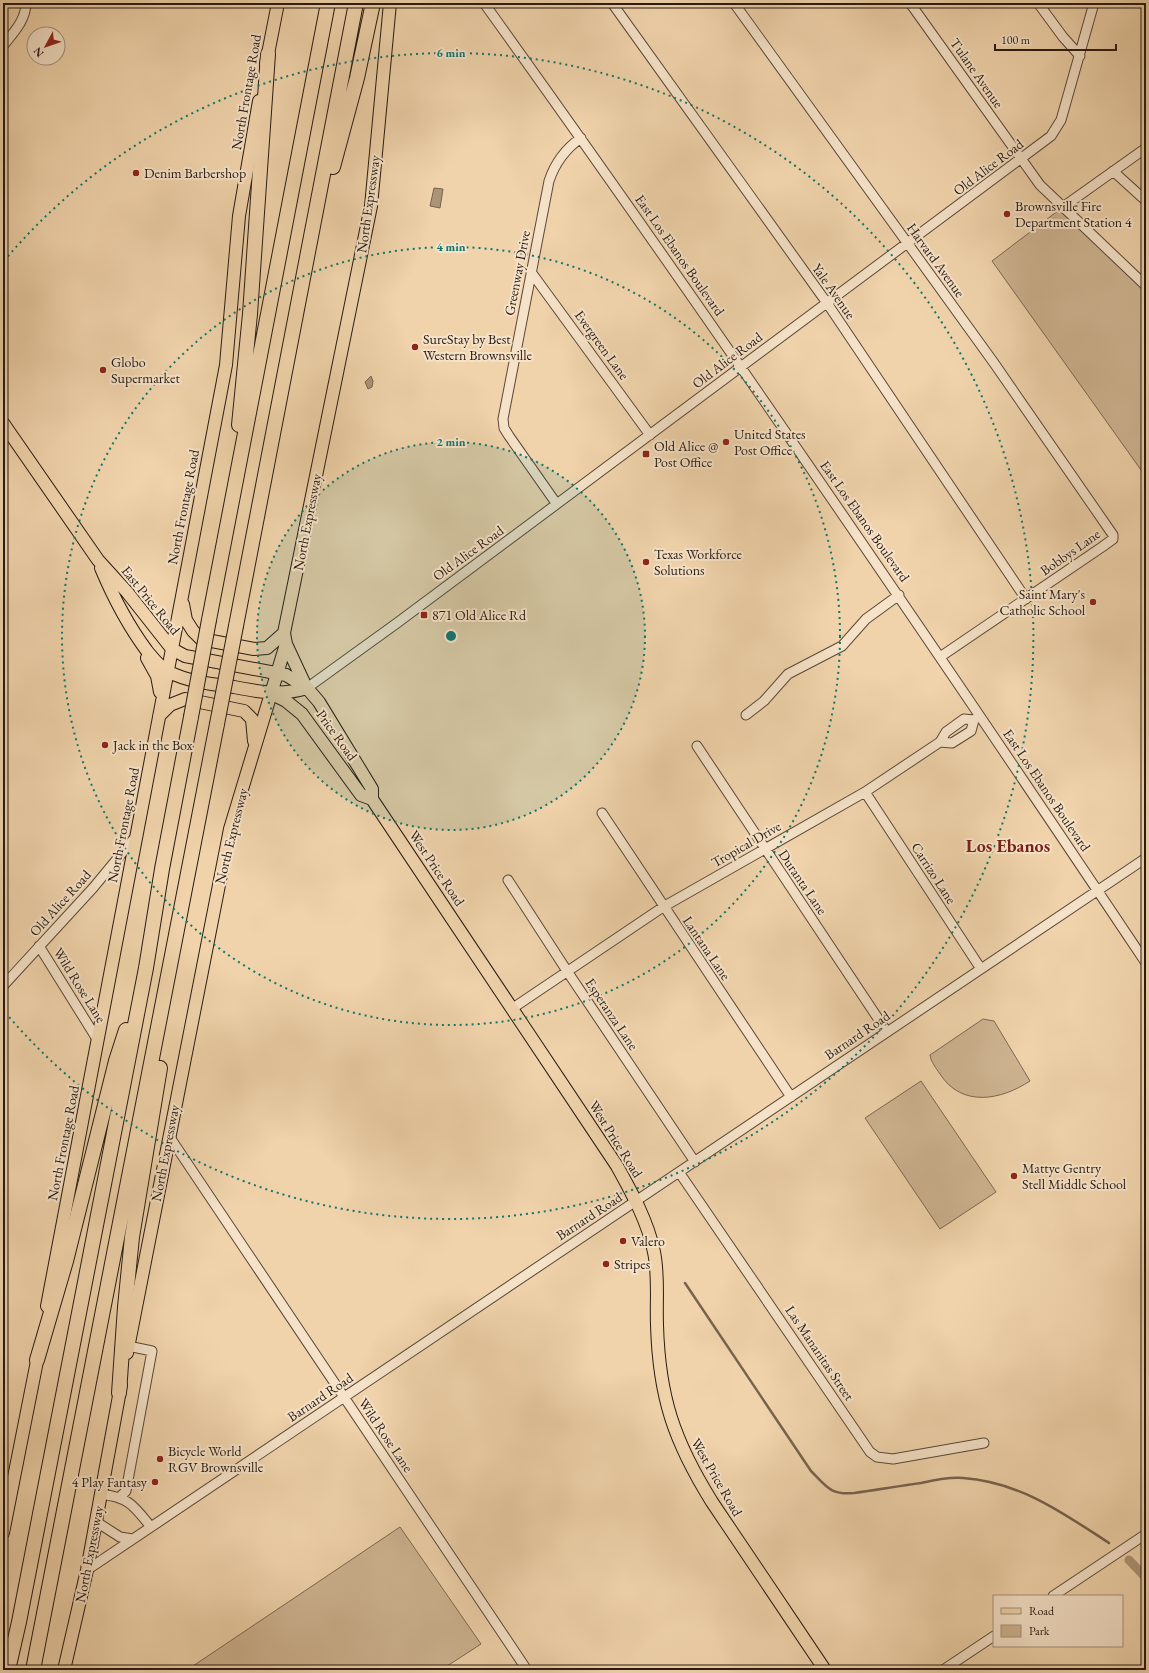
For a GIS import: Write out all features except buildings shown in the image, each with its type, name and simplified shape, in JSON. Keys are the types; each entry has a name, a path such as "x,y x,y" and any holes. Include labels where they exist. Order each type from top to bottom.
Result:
{"highway":[{"path":"8,1670 19,1622 146,968 163,862 328,3"},
{"path":"34,1670 356,3"},
{"path":"301,289 357,78 373,3"},
{"path":"231,510 250,314 268,54"},
{"path":"37,1360 66,1261 116,1061 146,968"},
{"path":"119,1393 132,1237 164,1046 167,983"}],"main road":[{"name":"North Frontage Road","path":"3,1533 98,1039 161,699 172,650 181,594 226,365 239,216 278,3"},
{"name":"North Expressway","path":"64,1670 87,1570 128,1346 228,835 278,674 370,206 390,3"},
{"name":"East Price Road","path":"3,422 98,560 127,592 172,650 185,656 278,674"},
{"name":"East Price Road","path":"98,560 116,604 134,634 151,656 167,672 186,679 272,694"},
{"path":"181,594 186,620 193,631 201,638 254,649 267,648 285,639 307,688 295,692 272,694"},
{"path":"134,634 157,676 161,699"},
{"name":"West Price Road","path":"278,674 292,678 307,688 319,702 372,789 372,799 513,1008 617,1166 636,1202 654,1252 657,1284 658,1332 663,1388 667,1408 678,1441 694,1474 825,1670"},
{"name":"Price Road","path":"272,694 286,701 302,714 361,795 372,799"},
{"path":"159,716 170,705 185,698 244,711 252,719 254,725 254,752"}],"street":[{"path":"3,46 19,26 24,15 26,3"},
{"name":"East Los Ebanos Boulevard","path":"484,3 742,367 899,595 940,657 977,718 1098,891 1146,963"},
{"name":"Yale Avenue","path":"612,3 827,303 1026,599"},
{"name":"Harvard Avenue","path":"734,3 907,244 994,362 1113,534"},
{"name":"Tulane Avenue","path":"910,3 1040,185 1146,286"},
{"path":"1038,3 1063,37 1080,56"},
{"name":"Old Alice Road","path":"307,688 397,623 556,503 742,367 1051,136 1061,120 1094,3"},
{"name":"Greenway Drive","path":"556,503 509,436 504,428 503,419 552,172 561,156 581,138"},
{"path":"1063,207 1146,148"},
{"path":"1114,171 1146,201"},
{"name":"Evergreen Lane","path":"531,272 650,435"},
{"name":"Bobbys Lane","path":"940,657 1102,547 1113,539 1113,534"},
{"path":"746,715 764,701 788,674 842,646 866,619 899,595"},
{"name":"Tropical Drive","path":"940,742 952,743 971,730 977,718"},
{"name":"Tropical Drive","path":"513,1008 663,907 865,792 940,742 946,732 964,719 977,718"},
{"name":"Duranta Lane","path":"697,746 887,1032"},
{"name":"Carrizo Lane","path":"865,792 981,969"},
{"name":"Lantana Lane","path":"602,813 663,907 791,1097"},
{"name":"Old Alice Road","path":"3,986 93,888 136,836"},
{"name":"Barnard Road","path":"87,1570 1146,858"},
{"name":"Esperanza Lane","path":"508,880 695,1162"},
{"name":"Wild Rose Lane","path":"39,946 98,1039"},
{"name":"Wild Rose Lane","path":"169,1136 527,1670"},
{"name":"Las Mananitas Street","path":"679,1172 870,1452 877,1457 893,1459 984,1443"},
{"path":"120,1497 126,1492 152,1351 128,1346"},
{"path":"100,1494 120,1497 135,1507 151,1527"},
{"path":"96,1521 120,1537 132,1540"},
{"path":"1054,1595 1146,1534"},
{"path":"943,1670 993,1637"}],"green space":[{"path":"1063,207 1146,286 1146,422 1141,427 1146,433 1146,477 992,261"},
{"path":"983,1019 994,1021 1030,1081 1019,1088 995,1096 970,1096 959,1092 949,1085 935,1067 930,1055"},
{"path":"921,1081 996,1192 940,1229 865,1118"},
{"path":"400,1527 481,1644 441,1670 187,1670"}],"shaded area":[{"path":"434,188 443,189 440,208 430,206"},
{"path":"371,376 373,381 372,387 368,389 365,382"}],"waterway":[{"path":"685,1283 811,1471 825,1486 839,1493 854,1493 947,1478 963,1478 984,1481 1022,1492 1058,1510 1109,1543"},
{"path":"1129,1560 1146,1578"}],"place":[{"name":"Denim Barbershop","path":"136,173"},
{"name":"Brownsville Fire Department Station 4","path":"1007,214"},
{"name":"SureStay by Best Western Brownsville","path":"415,347"},
{"name":"Globo Supermarket","path":"103,370"},
{"name":"United States Post Office","path":"726,442"},
{"name":"Old Alice @ Post Office","path":"646,454"},
{"name":"Texas Workforce Solutions","path":"646,562"},
{"name":"Saint Mary's Catholic School","path":"1093,602"},
{"name":"871 Old Alice Rd","path":"424,615"},
{"name":"Jack in the Box","path":"105,745"},
{"name":"Mattye Gentry Stell Middle School","path":"1014,1176"},
{"name":"Valero","path":"623,1241"},
{"name":"Stripes","path":"606,1264"},
{"name":"Bicycle World RGV Brownsville","path":"160,1459"},
{"name":"4 Play Fantasy","path":"155,1482"}],"district":[{"name":"Los Ebanos","path":"1008,845"}]}
